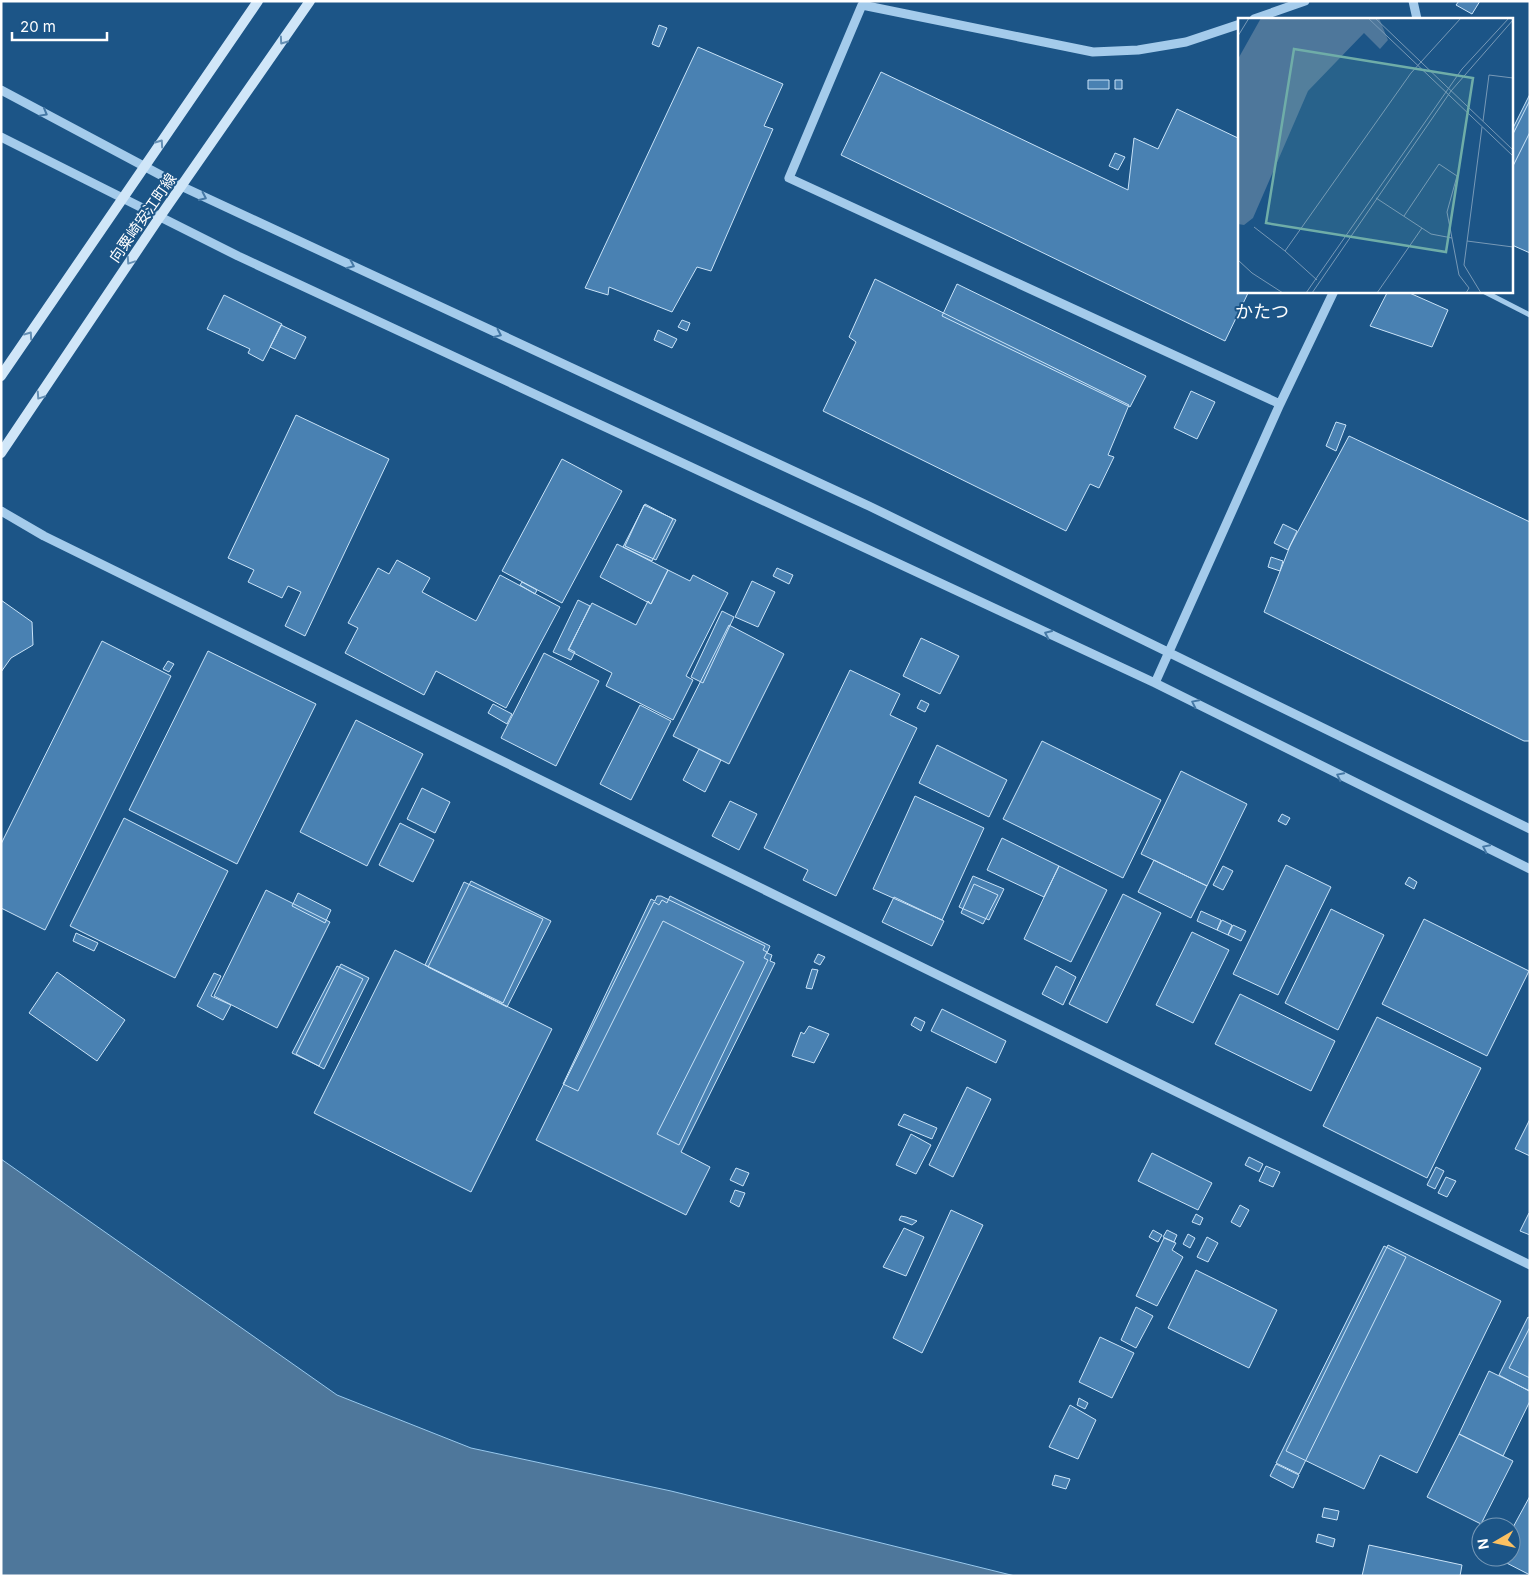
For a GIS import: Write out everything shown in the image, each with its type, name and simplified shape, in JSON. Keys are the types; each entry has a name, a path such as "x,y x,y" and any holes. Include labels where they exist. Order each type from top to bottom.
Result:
{"main road":[{"name":"向粟崎安江町線","path":"1,376 124,200 143,168 258,1"},
{"name":"向粟崎安江町線","path":"1,453 159,218 183,187 310,1"}],"street":[{"path":"1257,18 1305,1"},
{"path":"1413,1 1417,18"},
{"path":"1238,25 1186,42 1138,50 1093,52 862,6 789,178 1280,404"},
{"path":"1,90 143,168 869,506 1530,829"},
{"path":"1,137 159,218 1155,684 1530,869"},
{"path":"1155,684 1280,404 1334,292"},
{"path":"1485,292 1530,315"},
{"path":"1,511 44,536 328,673 927,971 1530,1265"}],"water":[{"path":"1,1159 337,1395 471,1448 671,1491 1015,1576 1,1576"}],"building":[{"path":"1459,1 1480,1 1472,14 1456,5"},
{"path":"659,25 667,28 659,47 652,44"},
{"path":"698,47 783,84 764,126 773,129 711,271 697,267 672,312 609,287 608,295 585,288"},
{"path":"881,72 1128,190 1134,138 1158,149 1177,109 1238,138 1238,292 1249,292 1225,341 841,155"},
{"path":"1088,80 1109,80 1109,89 1088,89"},
{"path":"1115,80 1122,80 1122,89 1115,89"},
{"path":"1530,94 1530,132 1514,164 1514,126"},
{"path":"1530,100 1530,253 1514,246 1514,132"},
{"path":"1115,153 1125,157 1118,170 1109,166"},
{"path":"875,279 1129,405 1108,455 1114,457 1099,488 1090,484 1066,531 823,411 856,342 849,337"},
{"path":"957,284 1146,376 1130,407 942,316"},
{"path":"1387,292 1407,292 1448,310 1432,347 1370,326"},
{"path":"224,295 282,324 263,361 248,353 250,349 207,329"},
{"path":"682,320 690,323 687,331 678,327"},
{"path":"281,325 306,337 295,359 270,347"},
{"path":"658,330 677,339 672,348 654,340"},
{"path":"1191,391 1215,402 1197,439 1174,428"},
{"path":"296,415 389,459 305,636 285,626 301,592 288,586 282,598 248,582 254,570 228,558"},
{"path":"1336,422 1346,425 1336,451 1326,446"},
{"path":"1349,436 1530,522 1530,741 1524,741 1264,612 1290,546"},
{"path":"562,459 622,491 562,603 502,571"},
{"path":"645,504 673,519 652,561 623,547"},
{"path":"644,505 676,520 656,560 625,546"},
{"path":"1283,524 1297,531 1288,550 1274,543"},
{"path":"617,544 668,570 651,604 600,577"},
{"path":"1271,557 1283,561 1280,571 1268,567"},
{"path":"397,560 430,578 422,592 476,621 500,575 560,607 506,708 436,671 424,695 345,653 358,628 348,623 378,568 389,574"},
{"path":"777,568 793,575 789,584 773,576"},
{"path":"668,570 690,581 693,575 728,593 686,676 693,680 673,720 606,686 612,673 568,650 592,603 636,625 648,601 651,604"},
{"path":"752,581 775,592 758,627 735,617"},
{"path":"522,582 537,590 535,594 520,585"},
{"path":"1,600 32,622 33,645 11,658 1,672"},
{"path":"578,600 590,606 569,649 575,652 571,660 553,652"},
{"path":"722,611 734,617 703,683 691,677"},
{"path":"729,625 784,654 729,764 673,736"},
{"path":"921,638 959,656 940,694 903,676"},
{"path":"102,641 171,676 45,930 1,908 1,844"},
{"path":"208,651 316,704 237,864 129,810"},
{"path":"544,653 599,681 556,766 501,738"},
{"path":"168,661 174,664 169,672 163,669"},
{"path":"850,670 900,694 890,715 917,728 836,896 803,880 808,870 764,848"},
{"path":"921,700 929,704 925,712 917,708"},
{"path":"493,704 512,714 507,724 488,713"},
{"path":"640,705 671,721 631,800 600,784"},
{"path":"356,720 423,754 367,866 300,832"},
{"path":"1042,741 1161,800 1123,878 1003,819"},
{"path":"937,745 1007,780 989,817 919,783"},
{"path":"699,749 721,760 705,792 683,780"},
{"path":"1181,771 1247,804 1207,886 1141,854"},
{"path":"422,788 450,802 435,833 407,819"},
{"path":"915,796 984,828 942,920 873,889"},
{"path":"730,801 757,814 739,850 712,836"},
{"path":"1282,814 1290,818 1286,825 1278,821"},
{"path":"124,818 228,871 175,978 70,926"},
{"path":"400,823 434,840 413,882 379,865"},
{"path":"1002,838 1059,866 1044,897 987,870"},
{"path":"1154,860 1207,886 1191,918 1138,892"},
{"path":"1286,865 1331,887 1278,995 1233,974"},
{"path":"1059,866 1107,890 1071,962 1024,939"},
{"path":"1223,866 1233,871 1223,890 1213,885"},
{"path":"973,876 1004,889 989,920 959,907"},
{"path":"1409,877 1417,882 1414,889 1405,884"},
{"path":"471,881 551,921 507,1007 428,967"},
{"path":"464,882 543,919 503,1003 425,965"},
{"path":"974,884 998,895 983,924 961,913"},
{"path":"266,890 330,922 277,1028 214,996"},
{"path":"298,893 331,910 325,923 292,906"},
{"path":"1123,894 1161,913 1107,1023 1069,1004"},
{"path":"657,896 661,896 765,946 763,950 767,952 764,958 768,960 679,1145 657,1134 744,962 663,921 578,1091 563,1084 651,899 655,901"},
{"path":"670,896 770,946 767,953 772,955 770,961 775,963 681,1152 710,1167 686,1215 536,1140 654,902 659,905 662,900 667,903"},
{"path":"894,897 944,921 932,946 882,922"},
{"path":"1331,909 1384,935 1338,1030 1285,1003"},
{"path":"1201,911 1221,920 1217,930 1197,921"},
{"path":"1424,919 1529,971 1487,1056 1382,1004"},
{"path":"1222,920 1232,925 1228,935 1217,930"},
{"path":"1233,925 1246,931 1241,941 1228,935"},
{"path":"1192,932 1229,950 1193,1023 1156,1005"},
{"path":"76,933 98,943 94,951 73,941"},
{"path":"395,950 552,1029 471,1192 314,1113"},
{"path":"818,954 825,957 820,965 814,962"},
{"path":"341,964 369,978 324,1069 296,1054"},
{"path":"337,966 363,979 319,1066 292,1053"},
{"path":"1056,966 1076,977 1063,1005 1042,994"},
{"path":"812,969 818,970 812,989 806,988"},
{"path":"57,972 125,1020 97,1061 29,1013"},
{"path":"214,973 221,976 211,996 231,1005 223,1020 197,1006"},
{"path":"1240,994 1335,1041 1311,1091 1215,1044"},
{"path":"942,1009 1006,1041 996,1063 931,1031"},
{"path":"915,1017 925,1022 921,1031 911,1025"},
{"path":"1377,1017 1481,1068 1427,1178 1323,1126"},
{"path":"809,1026 829,1034 814,1063 792,1056 801,1032 804,1034"},
{"path":"967,1087 991,1099 953,1177 929,1165"},
{"path":"904,1114 937,1128 932,1139 898,1125"},
{"path":"1530,1119 1530,1156 1515,1149"},
{"path":"911,1134 931,1145 916,1174 896,1165"},
{"path":"1152,1153 1212,1183 1198,1210 1138,1181"},
{"path":"1249,1157 1263,1164 1259,1172 1245,1165"},
{"path":"1266,1166 1280,1172 1273,1187 1259,1181"},
{"path":"1436,1167 1444,1171 1435,1189 1427,1185"},
{"path":"736,1168 749,1173 743,1186 730,1180"},
{"path":"1446,1177 1456,1181 1447,1197 1438,1193"},
{"path":"735,1190 745,1193 739,1207 730,1202"},
{"path":"1240,1205 1249,1210 1240,1227 1231,1222"},
{"path":"951,1210 983,1225 922,1353 893,1338"},
{"path":"1530,1213 1530,1235 1520,1231"},
{"path":"1196,1214 1203,1218 1200,1225 1192,1222"},
{"path":"901,1216 917,1221 912,1225 899,1220"},
{"path":"904,1228 924,1237 906,1276 883,1267"},
{"path":"1153,1230 1162,1235 1158,1242 1149,1237"},
{"path":"1167,1230 1177,1235 1174,1242 1163,1237"},
{"path":"1188,1234 1195,1238 1190,1248 1183,1244"},
{"path":"1207,1237 1218,1243 1208,1262 1197,1257"},
{"path":"1164,1238 1176,1243 1172,1250 1183,1257 1157,1306 1136,1296"},
{"path":"1388,1245 1501,1301 1417,1473 1380,1455 1364,1489 1286,1451"},
{"path":"1384,1246 1406,1257 1299,1474 1276,1463"},
{"path":"1196,1270 1277,1310 1249,1368 1168,1328"},
{"path":"1136,1307 1153,1316 1136,1348 1121,1340"},
{"path":"1528,1317 1530,1318 1529,1391 1499,1375"},
{"path":"1530,1327 1530,1378 1509,1368"},
{"path":"1100,1337 1134,1353 1112,1398 1079,1382"},
{"path":"1489,1371 1530,1391 1530,1401 1503,1456 1459,1434"},
{"path":"1079,1398 1088,1403 1085,1409 1077,1405"},
{"path":"1070,1405 1096,1420 1078,1459 1049,1447"},
{"path":"1459,1434 1513,1461 1485,1517 1471,1517 1471,1519 1427,1497"},
{"path":"1276,1464 1299,1475 1293,1488 1270,1476"},
{"path":"1055,1475 1070,1479 1066,1489 1052,1485"},
{"path":"1530,1496 1530,1575 1514,1567 1521,1567 1521,1517 1519,1517"},
{"path":"1324,1508 1339,1511 1337,1520 1322,1517"},
{"path":"1318,1534 1335,1539 1333,1547 1316,1542"},
{"path":"1369,1545 1462,1565 1460,1576 1362,1576"}],"district":[{"name":"かたつ","path":"1262,312"}]}
